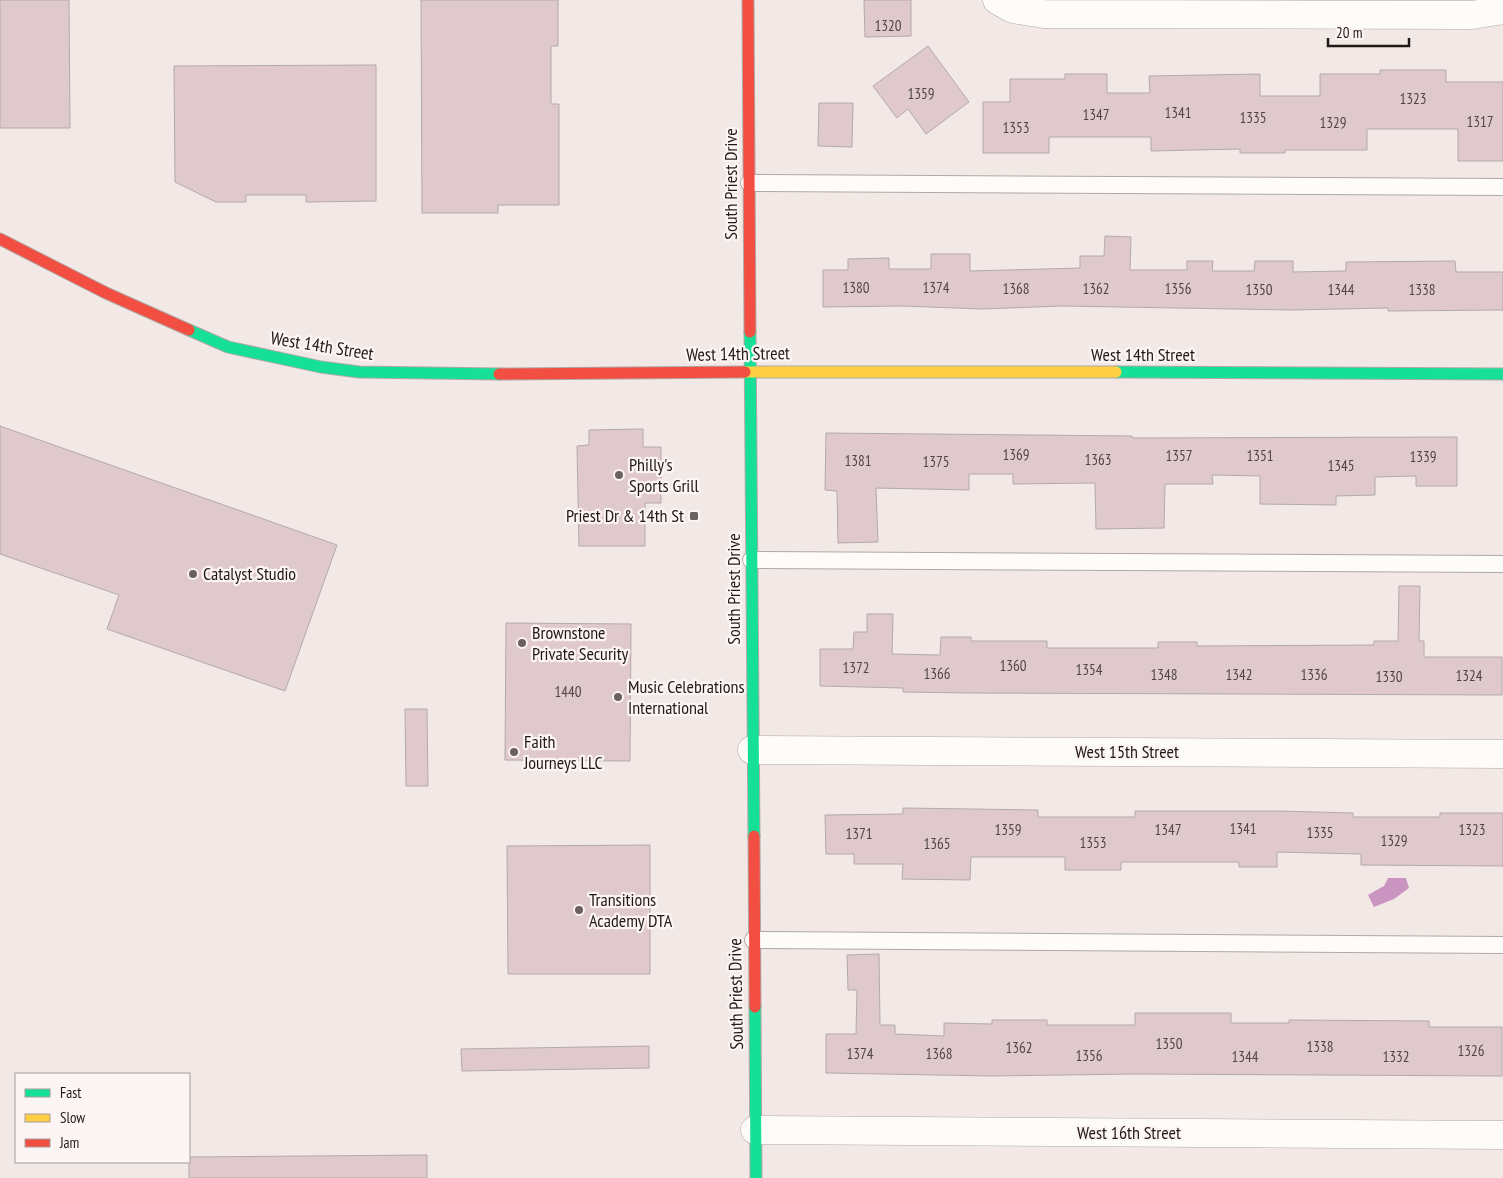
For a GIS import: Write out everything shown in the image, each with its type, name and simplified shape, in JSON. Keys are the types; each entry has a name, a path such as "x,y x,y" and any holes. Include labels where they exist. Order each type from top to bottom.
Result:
{"street":[{"name":"South Priest Drive","path":"748,0 756,1178"},
{"path":"998,1 1013,9 1028,12 1161,7 1358,7 1472,15 1503,10"},
{"name":"West 14th Street","path":"0,240 106,293 228,347 321,368 359,372 441,375 750,372 1503,374"},
{"name":"West 15th Street","path":"752,750 1503,754"},
{"name":"West 16th Street","path":"755,1130 1503,1135"}],"lane":[{"path":"749,183 1503,186"},
{"path":"751,560 1503,564"},
{"path":"753,940 1503,945"}],"shaded area":[{"path":"1388,878 1406,878 1409,888 1394,899 1374,907 1368,895 1384,886"}],"building":[{"path":"0,0 69,0 70,128 0,128"},
{"path":"421,0 558,0 558,46 551,46 551,104 559,104 559,205 498,205 498,213 422,213"},
{"path":"864,0 911,0 911,36 865,37"},
{"path":"928,46 969,102 926,134 908,109 897,118 873,86"},
{"path":"376,65 376,201 306,202 306,195 246,195 246,202 216,202 175,182 174,66"},
{"path":"1380,70 1446,70 1446,82 1503,82 1503,161 1458,161 1458,129 1367,129 1367,150 1285,150 1285,153 1240,153 1240,149 1151,151 1151,137 1049,137 1049,153 983,153 983,102 1010,102 1010,79 1065,79 1065,74 1107,74 1107,93 1150,93 1149,76 1260,74 1260,96 1320,96 1320,74 1380,74"},
{"path":"819,103 853,103 852,147 818,146"},
{"path":"1105,236 1131,237 1130,270 1187,270 1187,261 1213,261 1212,271 1254,271 1255,261 1293,261 1293,272 1346,271 1346,262 1455,261 1456,272 1503,272 1503,310 1388,311 1388,308 1292,310 1062,306 982,309 903,306 823,307 823,270 848,270 848,259 889,258 889,269 931,269 931,254 970,254 970,271 1080,268 1080,256 1104,256"},
{"name":"Catalyst Studio","path":"0,426 337,545 285,691 107,629 119,595 0,554"},
{"name":"Philly's Sports Grill","path":"643,429 643,447 661,447 661,503 645,503 645,546 579,546 577,446 589,445 589,430"},
{"path":"826,433 1132,436 1132,438 1457,437 1457,486 1416,486 1416,476 1375,477 1375,495 1336,496 1336,505 1260,504 1260,476 1212,475 1213,484 1165,484 1164,528 1096,529 1095,483 1013,484 1013,474 969,474 969,490 876,488 878,542 838,543 837,491 825,490"},
{"path":"1399,586 1420,586 1419,641 1424,641 1424,657 1502,657 1502,695 970,693 903,692 903,688 820,686 820,649 853,649 854,632 867,632 867,614 893,614 892,654 940,655 941,637 971,637 971,641 1047,641 1047,648 1158,648 1158,642 1197,642 1197,646 1374,645 1374,641 1398,641"},
{"path":"506,623 631,624 630,761 505,760"},
{"path":"405,709 427,709 428,786 406,786"},
{"path":"903,808 1038,810 1038,817 1135,817 1135,811 1353,813 1353,817 1440,817 1440,813 1503,813 1503,866 1361,865 1361,854 1277,852 1277,867 1239,867 1239,862 1121,862 1121,870 1065,870 1065,857 971,857 970,880 902,879 903,864 854,864 854,854 826,854 825,815 903,814"},
{"name":"Transitions Academy DTA","path":"650,845 650,974 508,974 507,846"},
{"path":"879,954 880,1025 895,1025 895,1034 944,1036 944,1023 992,1024 992,1020 1047,1020 1047,1025 1135,1025 1135,1013 1231,1013 1231,1023 1289,1023 1289,1020 1429,1021 1429,1027 1502,1027 1502,1076 1135,1074 992,1076 826,1073 826,1034 856,1034 857,990 848,990 847,955"},
{"path":"649,1046 649,1068 462,1071 461,1049"},
{"path":"427,1155 427,1178 189,1178 190,1157"}],"traffic: fast":[{"path":"189,330 228,347 321,367 359,372 499,374"},
{"path":"750,332 754,836"},
{"path":"1116,372 1503,374"},
{"path":"755,1007 756,1178"}],"traffic: slow":[{"path":"745,372 1116,372"}],"traffic: jam":[{"path":"748,0 750,332"},
{"path":"0,239 106,293 189,330"},
{"path":"499,374 745,372"},
{"path":"754,836 755,1007"}],"place":[{"name":"Philly's Sports Grill","path":"619,475"},
{"name":"Priest Dr & 14th St","path":"694,516"},
{"name":"Catalyst Studio","path":"193,574"},
{"name":"Brownstone Private Security","path":"522,643"},
{"name":"Music Celebrations International","path":"618,697"},
{"name":"Faith Journeys LLC","path":"514,752"},
{"name":"Transitions Academy DTA","path":"579,910"}]}
